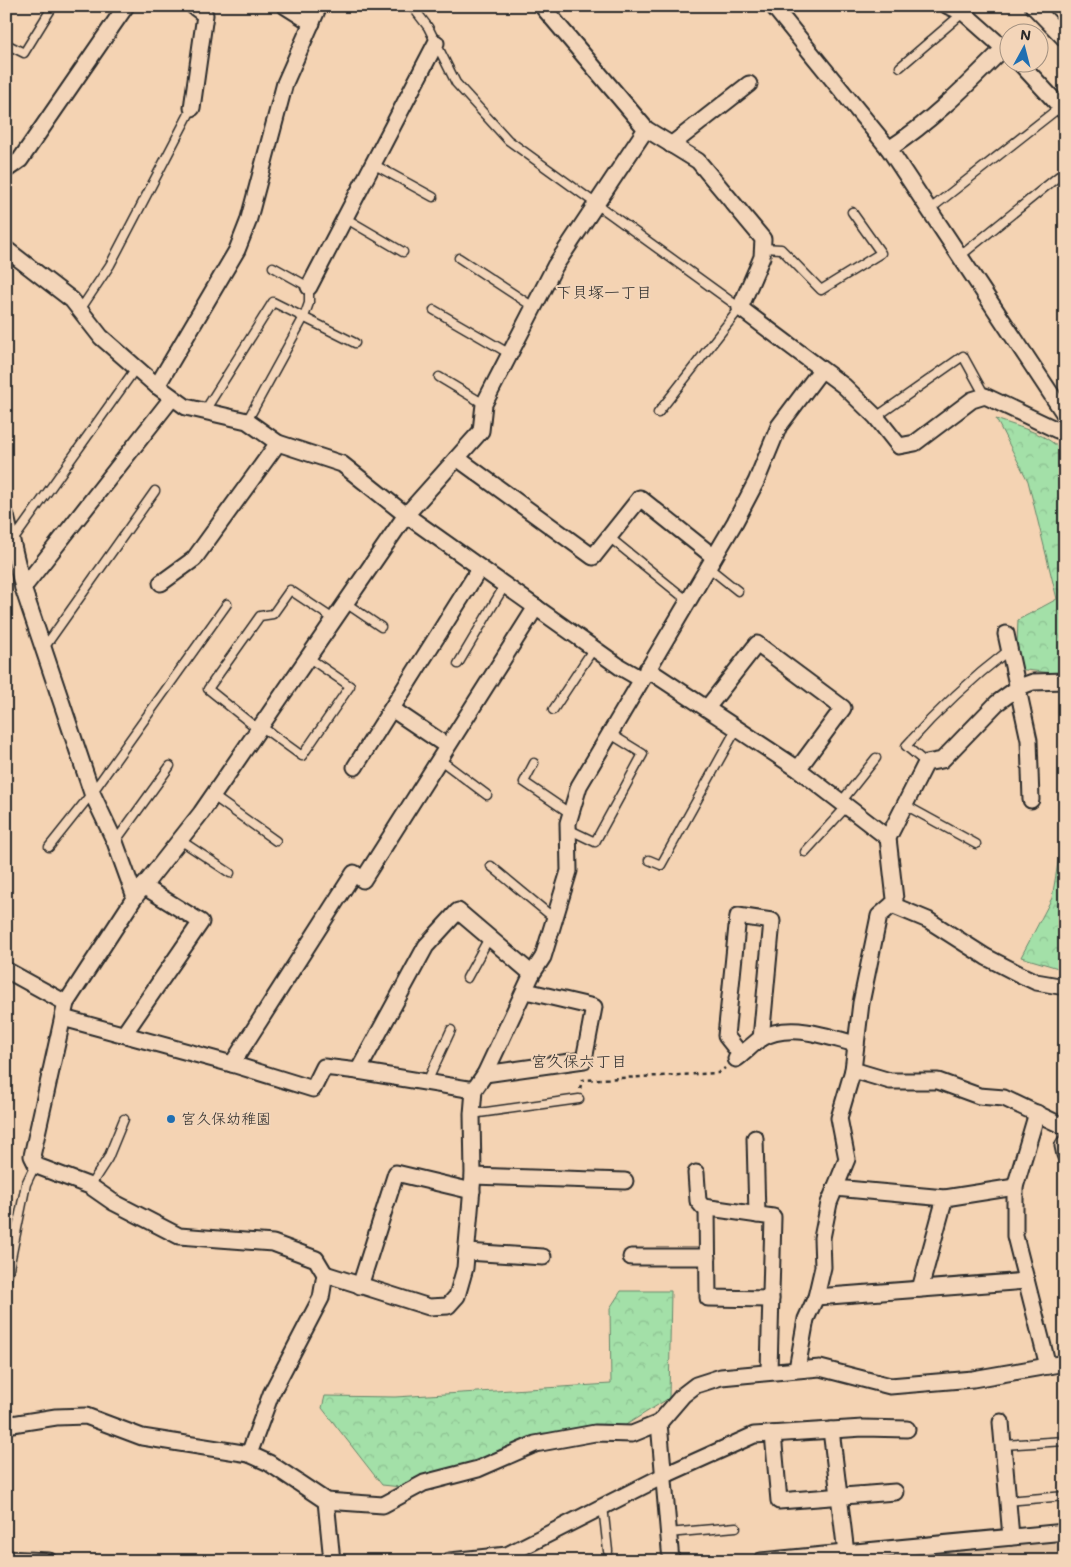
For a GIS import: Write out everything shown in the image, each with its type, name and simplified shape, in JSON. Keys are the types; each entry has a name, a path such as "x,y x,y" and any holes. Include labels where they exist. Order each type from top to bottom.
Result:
{"street":[{"path":"6,170 20,160 126,6"},
{"path":"192,108 205,15 193,6"},
{"path":"285,6 312,23"},
{"path":"157,386 237,250 248,222 284,82 319,6"},
{"path":"542,6 646,129 698,161 763,239 762,257 740,308 844,386 876,417 899,446 916,443 972,400 984,396 1056,430 1065,432"},
{"path":"773,6 889,149 1065,414"},
{"path":"948,6 962,10 998,43"},
{"path":"1042,10 1065,39"},
{"path":"309,287 436,43"},
{"path":"889,149 914,133 998,57"},
{"path":"1028,72 1062,109"},
{"path":"671,145 749,84"},
{"path":"646,129 595,203 555,266 484,404 481,431 406,515 261,729 180,840 139,891 64,1011 32,1156 37,1166 90,1186 113,1202 179,1236 274,1243 316,1259 325,1274 429,1307 448,1306 457,1296 466,1268 473,1183 472,1114 474,1090 485,1074 532,974 543,957 569,871 568,829 579,786 756,482 778,426 821,370"},
{"path":"6,249 72,300 101,337 172,398 186,407 247,422 278,443 342,464 406,515 594,648 707,708 798,768 888,838"},
{"path":"23,588 172,398"},
{"path":"161,583 194,559 278,443"},
{"path":"457,458 593,557 640,498 711,562"},
{"path":"6,516 23,588 92,793 115,842 139,891 201,922 124,1034"},
{"path":"355,767 480,568"},
{"path":"232,1064 354,873 363,880 536,607"},
{"path":"1006,634 1029,740 1031,800"},
{"path":"707,708 758,644 843,708 798,768"},
{"path":"797,1368 806,1319 816,1297 823,1267 822,1238 829,1203 847,1159 839,1118 853,1070 861,1002 879,916 892,905 895,899 888,838 926,763 942,760 997,703 1017,689 1033,682 1065,681"},
{"path":"392,708 443,753"},
{"path":"892,905 928,920 986,957 1021,975 1036,982 1065,987"},
{"path":"358,1071 426,946 458,911 532,974"},
{"path":"761,1039 772,920 738,916 726,1036 738,1057 761,1039 783,1031 800,1031 856,1044"},
{"path":"6,970 64,1011 124,1034 232,1064 313,1090 324,1067 474,1090"},
{"path":"485,1074 584,1060 594,1007 526,990"},
{"path":"853,1070 890,1081 938,1081 979,1096 1004,1098 1065,1127"},
{"path":"1037,1113 1015,1186 1015,1236 1048,1366"},
{"path":"755,1138 757,1215"},
{"path":"1065,1143 1063,1146 1065,1155"},
{"path":"360,1286 396,1173 473,1183 625,1181"},
{"path":"696,1173 698,1201 703,1207 773,1217 769,1371"},
{"path":"835,1188 945,1198 1015,1186"},
{"path":"920,1289 945,1198"},
{"path":"707,1208 708,1298 771,1299"},
{"path":"467,1252 543,1257"},
{"path":"631,1257 708,1257"},
{"path":"249,1454 271,1394 321,1298 325,1274"},
{"path":"816,1297 1026,1281"},
{"path":"6,1425 56,1417 86,1416 142,1436 249,1454 269,1463 326,1502 383,1505 424,1483 478,1469 536,1444 595,1433 632,1434 659,1424 683,1395 696,1385 721,1377 797,1368 820,1368 890,1386 973,1379 1065,1363"},
{"path":"1001,1422 1011,1537"},
{"path":"659,1424 671,1561"},
{"path":"450,1561 507,1558 663,1476 754,1435 830,1430 907,1429"},
{"path":"830,1430 846,1552"},
{"path":"773,1434 779,1501 895,1492"},
{"path":"326,1502 332,1561"},
{"path":"761,1561 1065,1532"},
{"path":"6,1559 50,1561"}],"lane":[{"path":"6,44 24,54 53,6"},
{"path":"412,6 428,27 456,83 508,140 740,308 658,413"},
{"path":"900,67 962,10"},
{"path":"80,310 110,265 192,108"},
{"path":"929,210 1062,109"},
{"path":"373,164 433,197"},
{"path":"959,257 1065,171"},
{"path":"763,248 781,249 821,290 881,253 852,212"},
{"path":"344,218 403,252"},
{"path":"459,258 535,308"},
{"path":"247,422 304,317 309,303 309,287 273,267"},
{"path":"204,412 273,302 355,343"},
{"path":"434,310 510,354"},
{"path":"876,417 963,356 984,396"},
{"path":"12,542 136,368"},
{"path":"438,377 484,404"},
{"path":"44,648 155,491"},
{"path":"609,537 688,600"},
{"path":"711,562 738,591"},
{"path":"458,664 505,585"},
{"path":"309,658 350,686 302,756 261,729 208,689 260,616 273,614 290,590 335,620"},
{"path":"49,847 92,793 227,604"},
{"path":"347,604 381,627"},
{"path":"553,710 594,648"},
{"path":"926,763 906,746 940,708 984,669 1010,650"},
{"path":"649,860 661,865 737,728"},
{"path":"568,829 595,842 642,754 609,734"},
{"path":"443,753 487,795"},
{"path":"805,852 844,804 876,758"},
{"path":"534,763 524,782 571,814"},
{"path":"115,842 170,766"},
{"path":"213,796 276,841"},
{"path":"905,805 976,844"},
{"path":"180,840 230,873"},
{"path":"491,866 555,919"},
{"path":"466,978 489,938"},
{"path":"427,1082 451,1030"},
{"path":"472,1114 579,1099"},
{"path":"90,1186 108,1158 124,1119"},
{"path":"6,1283 26,1184 36,1163"},
{"path":"1003,1446 1065,1441"},
{"path":"1008,1501 1065,1496"},
{"path":"603,1506 608,1551"},
{"path":"668,1533 736,1527"}],"path":[{"path":"579,1099 582,1080 718,1073 738,1057"}],"shaded area":[{"path":"1065,1536 1065,1561 822,1561"}],"green space":[{"path":"996,419 1042,436 1051,441 1065,455 1065,690 1063,674 1016,669 1018,620 1057,599 1028,481"},
{"path":"1065,822 1065,970 1021,957 1052,898"},
{"path":"621,1291 671,1291 669,1398 621,1428 579,1430 401,1487 382,1485 322,1408 325,1396 395,1397 611,1384 610,1308"}],"place":[{"name":"宮久保幼稚園","path":"171,1119"}],"district":[{"name":"下貝塚一丁目","path":"604,292"},
{"name":"宮久保六丁目","path":"579,1061"}]}
